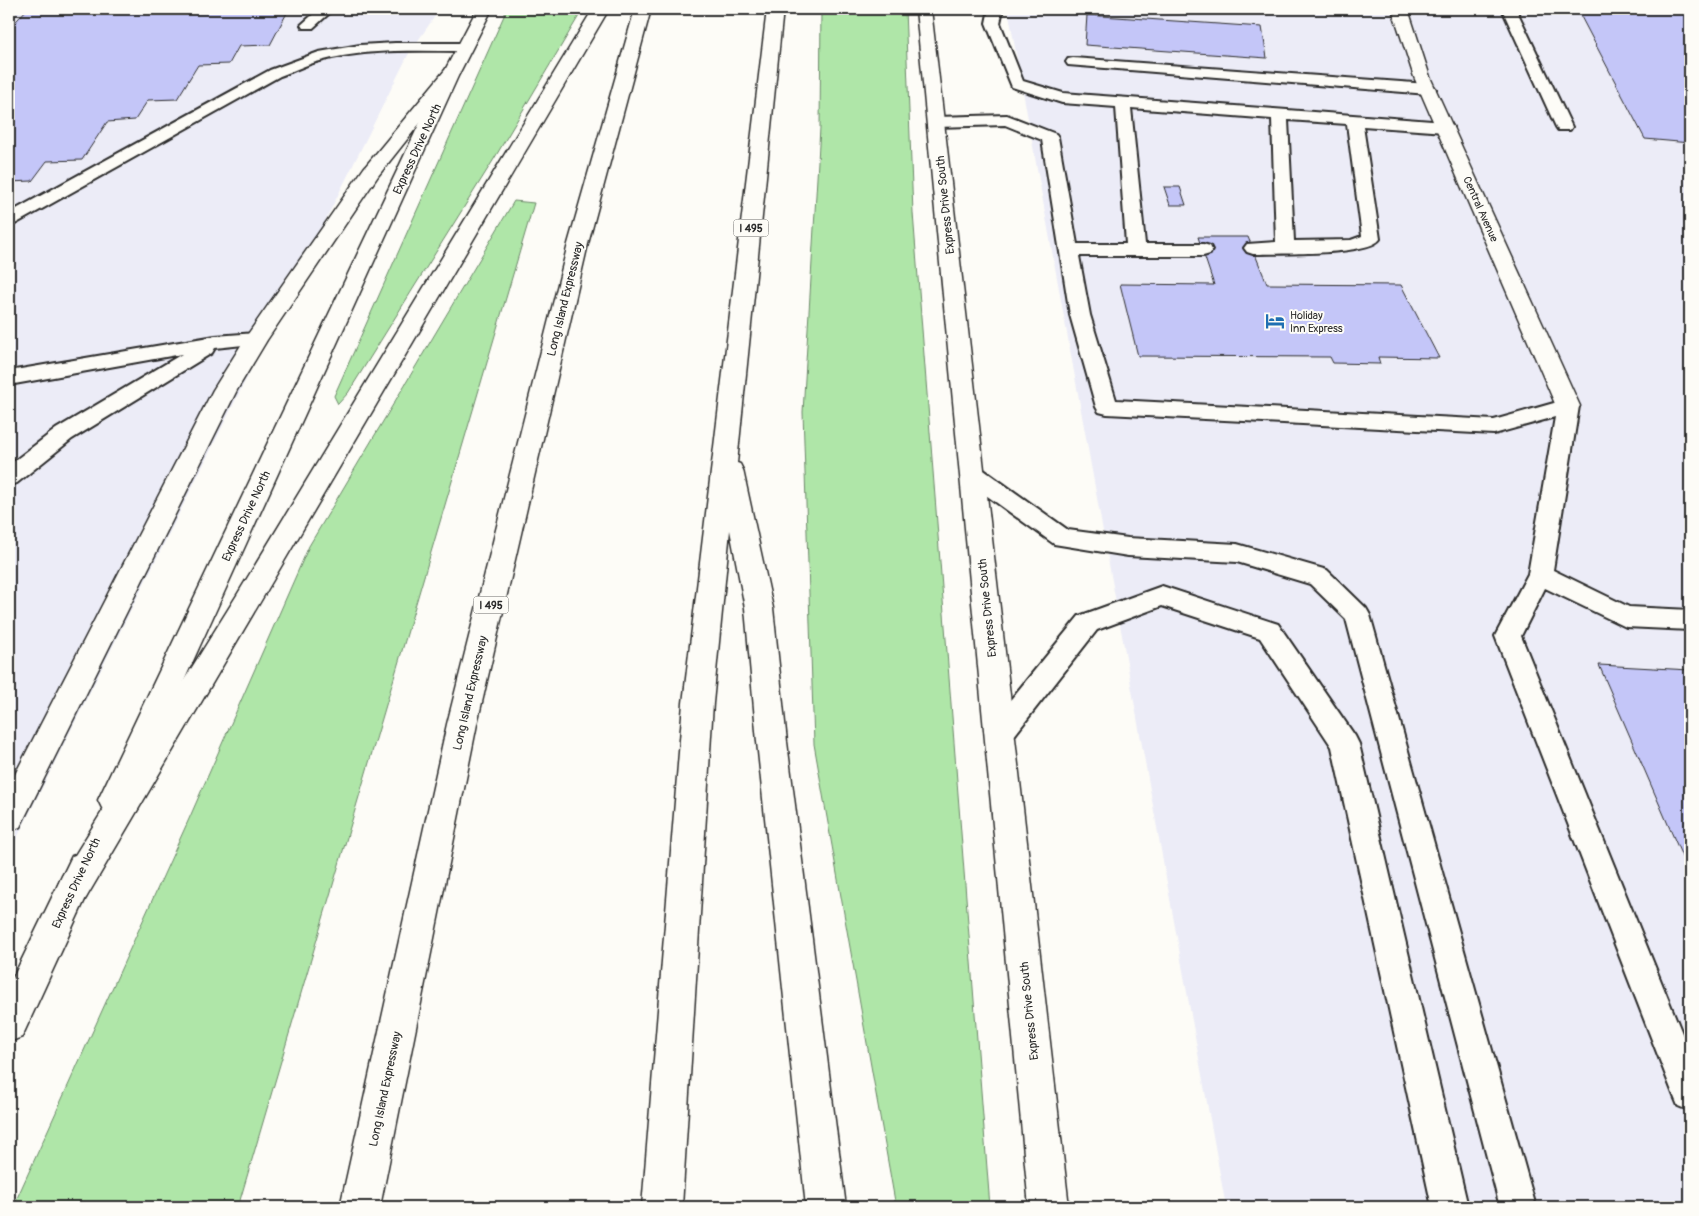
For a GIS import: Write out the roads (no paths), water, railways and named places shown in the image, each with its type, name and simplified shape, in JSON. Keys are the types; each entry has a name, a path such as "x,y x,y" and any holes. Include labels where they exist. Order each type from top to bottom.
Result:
{"main road":[{"name":"Express Drive North","path":"9,1024 451,74 484,9"},
{"path":"74,887 252,594 601,9"},
{"name":"Long Island Expressway","path":"360,1207 465,714 578,244 643,9"},
{"name":"I 495","path":"662,1207 698,702 775,9"},
{"name":"Express Drive South","path":"923,9 1049,1207"},
{"name":"Central Avenue","path":"1400,9 1428,89 1444,127 1568,406"},
{"path":"9,817 225,390 256,339 370,172 451,74"},
{"path":"726,447 759,608 773,751 826,1207"}],"lane":[{"path":"308,25 327,9"},
{"path":"996,9 994,22 1017,84 1062,98 1444,127"},
{"path":"1509,9 1564,127"},
{"path":"9,220 275,73 325,55 358,50 464,47"},
{"path":"1073,62 1428,89"},
{"path":"1123,102 1136,250"},
{"path":"1280,114 1285,247"},
{"path":"936,122 1007,120 1050,137 1080,315 1107,407 1494,427 1568,406 1540,574 1508,636 1690,1094"},
{"path":"1253,248 1352,245 1370,239 1354,120"},
{"path":"1069,250 1203,250"},
{"path":"9,378 215,342 256,339"},
{"path":"9,477 64,434 215,342"},
{"path":"973,474 1062,538 1128,547 1237,553 1318,577 1357,615 1518,1207"},
{"path":"1540,574 1626,617 1690,620"},
{"path":"1000,733 1088,623 1162,596 1269,631 1345,744 1450,1207"}],"place":[{"name":"Holiday Inn Express","path":"1275,321"}]}
